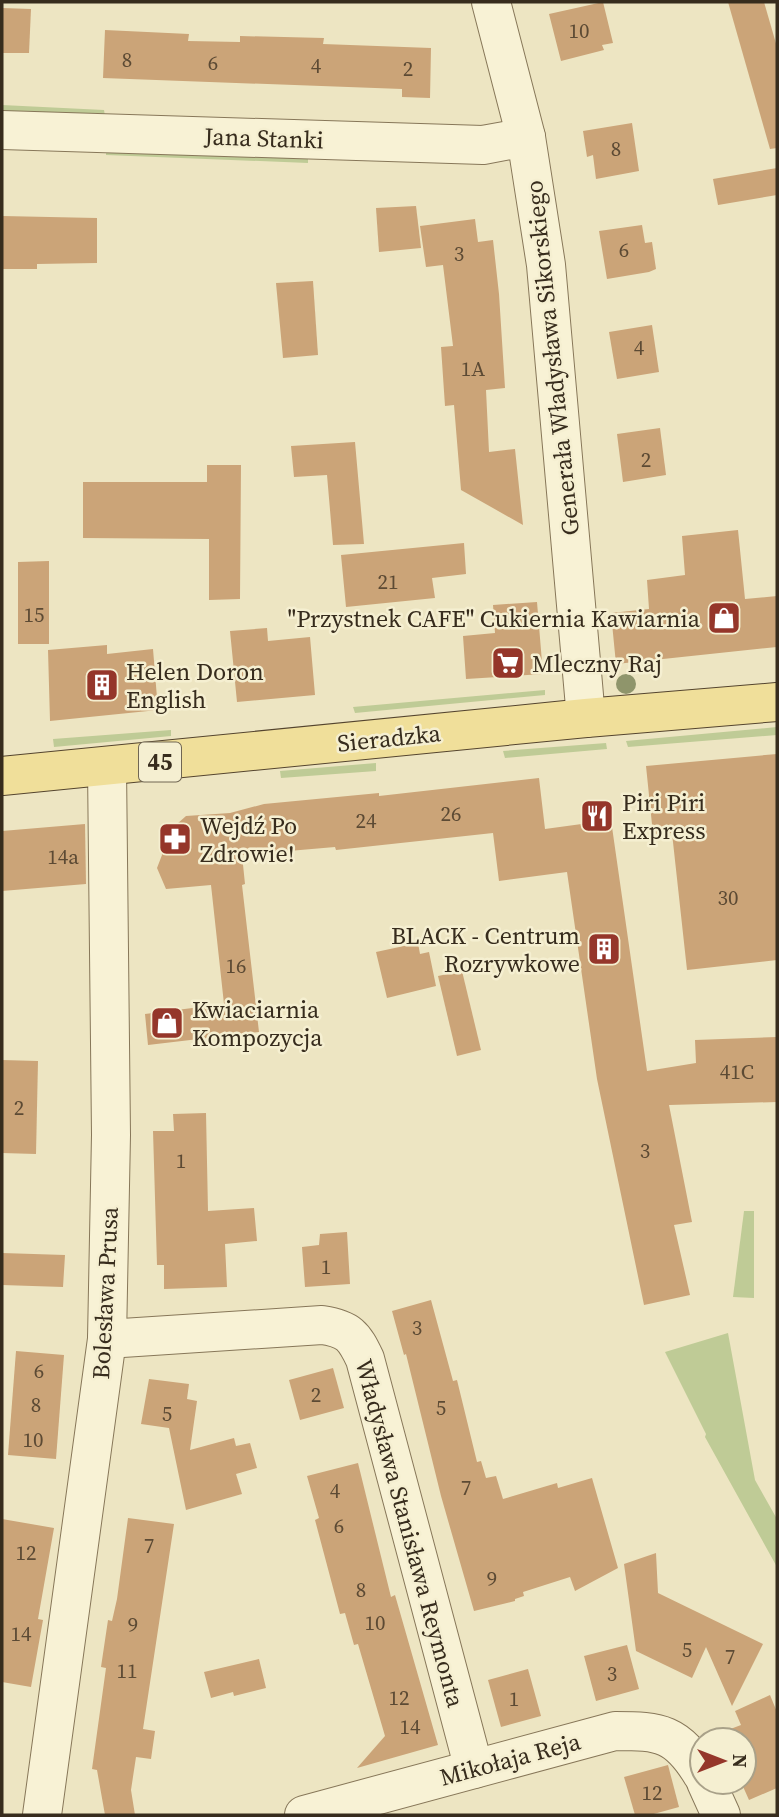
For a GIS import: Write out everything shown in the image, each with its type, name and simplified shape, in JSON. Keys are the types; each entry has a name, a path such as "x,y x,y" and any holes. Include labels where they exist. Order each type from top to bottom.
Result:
{"main road":[{"name":"Sieradzka","path":"2,776 586,718 777,702"}],"street":[{"name":"Generała Władysława Sikorskiego","path":"491,2 526,137 546,265 586,718"},
{"name":"Jana Stanki","path":"2,130 483,145 526,137"},
{"name":"Bolesława Prusa","path":"42,1815 107,1339 111,1135 107,767"},
{"name":"Władysława Stanisława Reymonta","path":"107,1339 322,1325 341,1328 356,1340 365,1360 474,1769"},
{"name":"Mikołaja Reja","path":"304,1815 615,1731 643,1731 665,1735 688,1751"},
{"path":"712,1796 721,1815"}],"green space":[{"path":"2,105 104,110 105,116 2,111"},
{"path":"106,150 308,156 308,163 106,155"},
{"path":"545,690 545,695 355,713 353,707"},
{"path":"777,727 777,735 628,747 626,741"},
{"path":"171,730 171,736 54,747 53,739"},
{"path":"606,743 607,749 505,758 503,751"},
{"path":"376,763 376,771 281,778 280,771"},
{"path":"744,1211 754,1211 754,1298 733,1297"},
{"path":"728,1333 755,1480 777,1519 777,1567 705,1437 706,1434 665,1352"}],"building":[{"path":"603,2 613,43 602,45 604,50 561,61 549,14"},
{"path":"728,2 764,2 777,47 777,148 770,149"},
{"path":"2,8 31,9 29,53 2,53"},
{"path":"105,30 189,34 188,41 240,42 240,36 324,38 323,44 431,48 430,98 402,97 402,89 103,78"},
{"path":"632,123 639,171 596,179 593,155 587,157 583,131"},
{"path":"777,168 777,195 718,205 713,179"},
{"path":"416,206 421,248 379,252 376,208"},
{"path":"2,216 97,218 97,263 37,264 37,269 2,269"},
{"path":"475,219 478,242 493,240 505,388 486,390 489,452 515,449 523,525 461,490 454,405 445,406 441,347 453,346 443,265 426,267 420,226"},
{"path":"642,225 645,243 652,242 656,269 607,279 599,231"},
{"path":"313,281 318,355 283,358 276,283"},
{"path":"652,325 659,372 617,379 609,332"},
{"path":"660,428 666,475 623,482 617,434"},
{"path":"355,442 364,544 333,545 327,475 294,477 291,446"},
{"path":"207,465 241,465 240,599 209,600 209,539 83,538 83,482 207,482"},
{"path":"738,530 745,599 777,596 777,647 616,664 611,613 649,609 647,580 685,575 682,536"},
{"path":"464,543 466,574 432,578 435,598 346,607 341,555"},
{"path":"49,561 49,644 18,644 18,562"},
{"path":"537,602 543,674 466,679 463,636 495,633 493,605"},
{"path":"267,628 268,641 310,637 315,695 237,702 230,631"},
{"name":"Helen Doron English","path":"107,645 107,654 153,649 158,710 50,721 48,650"},
{"path":"777,754 777,960 687,970 672,833 653,834 646,766"},
{"path":"539,778 545,829 611,820 647,1071 696,1063 695,1040 777,1037 777,1102 669,1105 692,1222 674,1225 690,1295 644,1305 597,1079 567,872 499,881 493,833 336,850 335,847 242,855 245,884 242,885 259,1032 148,1045 145,1014 224,1004 211,885 166,889 157,868 168,832 186,816 230,813 264,804 379,793 379,796"},
{"path":"85,824 86,884 2,891 2,831"},
{"path":"418,943 420,954 429,952 436,986 387,998 376,952"},
{"path":"462,971 481,1050 457,1056 438,976"},
{"path":"2,1060 38,1061 36,1154 2,1153"},
{"path":"206,1113 208,1211 254,1208 257,1241 225,1244 227,1287 164,1289 164,1265 157,1265 153,1131 174,1131 173,1114"},
{"path":"347,1232 350,1284 305,1287 302,1247 319,1245 320,1234"},
{"path":"2,1253 65,1255 63,1287 2,1285"},
{"path":"431,1300 453,1381 457,1380 477,1462 481,1461 486,1478 496,1476 503,1499 557,1483 558,1488 592,1478 618,1568 575,1591 570,1577 523,1592 524,1596 515,1601 474,1611 441,1496 406,1354 404,1355 392,1311"},
{"path":"16,1351 64,1355 56,1459 8,1455"},
{"path":"333,1368 344,1408 300,1420 289,1380"},
{"path":"149,1379 189,1384 187,1399 197,1401 190,1450 234,1438 236,1446 250,1443 257,1468 236,1474 242,1494 186,1510 169,1428 141,1424"},
{"path":"358,1463 391,1597 395,1595 438,1745 357,1768 385,1736 358,1644 354,1645 345,1613 340,1614 315,1520 319,1518 307,1476"},
{"path":"128,1518 174,1524 143,1729 155,1731 151,1759 136,1757 131,1790 135,1815 105,1815 97,1770 92,1769 106,1668 101,1667 108,1620 112,1621 117,1599"},
{"path":"2,1519 54,1528 38,1619 43,1620 31,1687 2,1682"},
{"path":"656,1553 658,1593 763,1644 732,1706 706,1647 692,1678 636,1651 624,1564"},
{"path":"627,1645 639,1689 596,1701 584,1656"},
{"path":"259,1659 266,1688 234,1696 233,1692 211,1698 204,1672"},
{"path":"528,1669 541,1716 501,1727 488,1680"},
{"path":"770,1695 777,1712 777,1788 749,1800 747,1796 758,1796 758,1726 738,1726 741,1725 735,1711"},
{"path":"668,1765 679,1807 650,1815 635,1815 624,1777"}],"place":[{"name":"\"Przystnek CAFE\" Cukiernia Kawiarnia","path":"724,618"},
{"name":"Mleczny Raj","path":"508,663"},
{"name":"Helen Doron English","path":"102,685"},
{"name":"Piri Piri Express","path":"597,816"},
{"name":"Wejdź Po Zdrowie!","path":"175,839"},
{"name":"BLACK - Centrum Rozrywkowe","path":"604,949"},
{"name":"Kwiaciarnia Kompozycja","path":"167,1023"}]}
